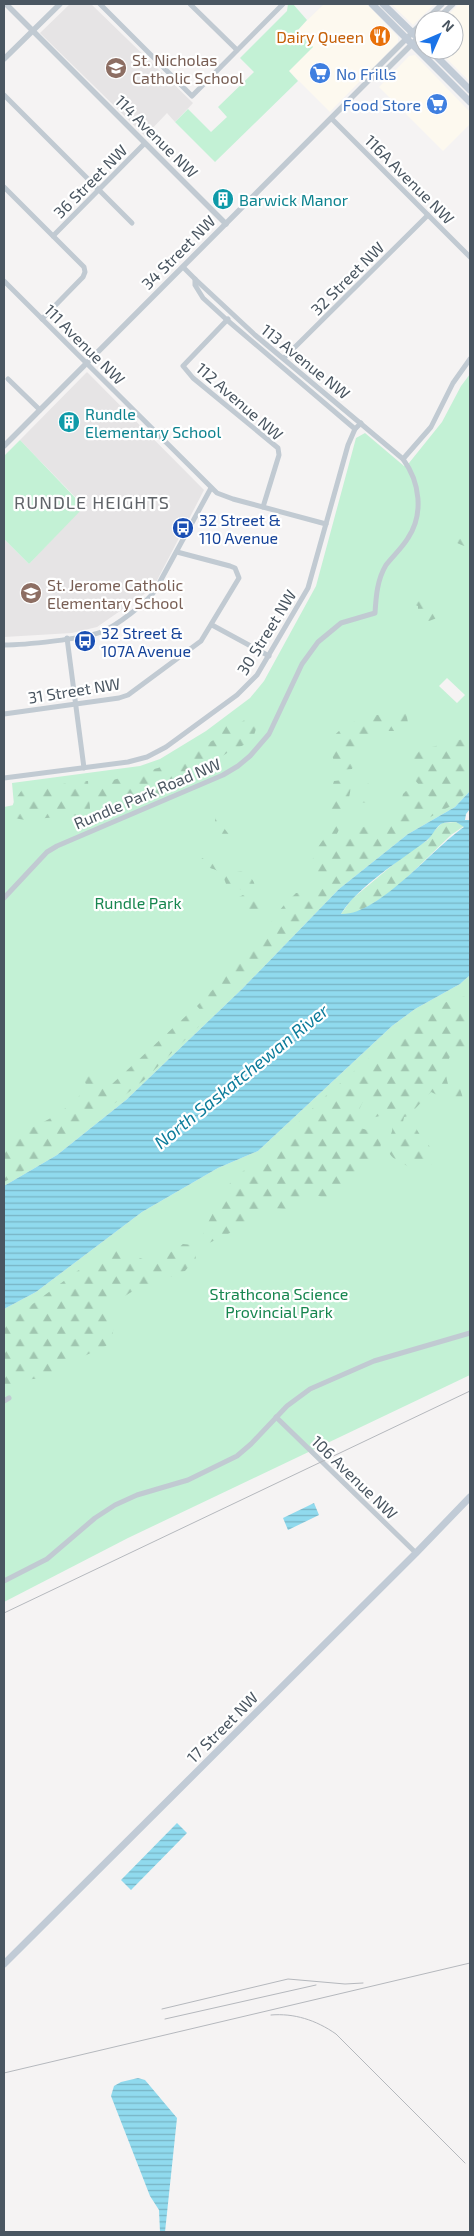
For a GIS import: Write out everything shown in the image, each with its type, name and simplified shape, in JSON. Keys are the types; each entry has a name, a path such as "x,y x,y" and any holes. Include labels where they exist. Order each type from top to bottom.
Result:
{"main road":[{"path":"372,4 412,38"},
{"path":"383,4 470,102"},
{"path":"440,60 470,90"},
{"name":"17 Street NW","path":"4,1964 470,1498"}],"street":[{"name":"114 Avenue NW","path":"6,4 226,224"},
{"path":"4,59 60,4"},
{"path":"100,4 192,96 283,4"},
{"path":"190,4 236,50"},
{"name":"34 Street NW","path":"4,446 332,119 372,78 373,72 414,35"},
{"path":"4,95 132,223"},
{"name":"116A Avenue NW","path":"332,119 470,257"},
{"name":"36 Street NW","path":"53,236 144,144"},
{"path":"4,187 84,267 85,272 42,319"},
{"name":"32 Street NW","path":"284,358 428,215"},
{"name":"113 Avenue NW","path":"183,267 232,315 403,459"},
{"name":"113 Avenue NW","path":"195,279 195,285 203,298 355,428"},
{"name":"111 Avenue NW","path":"4,282 211,488 224,496 326,524"},
{"path":"227,320 232,315"},
{"name":"112 Avenue NW","path":"227,320 183,366 193,378 278,448 279,455 263,507"},
{"path":"403,459 430,426 453,383 470,359"},
{"path":"8,378 40,410"},
{"name":"30 Street NW","path":"4,778 134,761 160,751 243,690 257,675 308,588 348,445 355,428 361,422"},
{"name":"Rundle Park Road NW","path":"4,898 47,852 57,846 223,775 250,756 269,734 302,664 318,642 340,623 375,614 376,591 386,566 411,534 417,517 417,489 403,459"},
{"path":"4,645 102,632 148,599 153,594 211,488"},
{"name":"31 Street NW","path":"4,714 119,698 128,695 201,641 239,578 235,568 176,552"},
{"path":"212,624 269,656"},
{"path":"67,638 84,768"},
{"path":"4,1581 47,1559 95,1518 115,1505 137,1495 188,1480 238,1456 252,1444 287,1406 310,1389 349,1371 470,1333"},
{"name":"106 Avenue NW","path":"276,1417 416,1553"}],"shaded area":[{"name":"St. Nicholas Catholic School","path":"70,4 91,4 193,103 175,122 167,113 145,136 40,33"},
{"path":"324,4 367,4 398,37 398,42 330,112 289,71 313,47 297,30"},
{"path":"391,4 435,4 429,10 414,10 413,25"},
{"path":"459,4 470,4 470,82 448,60 464,60 464,10 453,10"},
{"path":"414,55 414,60 420,60 470,112 470,124 443,151 379,87 409,56"},
{"path":"87,372 204,490 153,588 97,627 72,633 4,637 4,539 29,564 84,506 20,440"}],"green space":[{"path":"288,4 293,4 307,20 298,30 313,47 289,71 298,81 215,162 175,122 188,109 211,132 227,117 218,107 254,72 240,58 287,11"},
{"name":"Rundle Park","path":"470,374 470,791 455,807 408,834 339,889 242,989 126,1100 57,1155 4,1186 4,807 14,805 12,783 140,766 160,759 206,731 250,698 264,681 316,586 356,438 365,433 404,466 409,463 442,422 461,386","holes":["447,678 465,695 457,703 439,686"]},
{"path":"20,440 84,507 29,564 4,539 4,456"},
{"path":"461,527 470,529 470,542 464,546 457,543 459,538 466,536 458,532 457,529"},
{"path":"416,595 421,596 426,606 432,606 438,611 437,618 429,621 425,619 423,613 418,612 418,606 412,604"},
{"path":"406,711 408,723 403,731 387,731 375,737 368,747 359,753 352,769 338,770 327,744 335,734 362,718"},
{"path":"230,717 234,727 246,719 257,726 252,741 217,760 207,773 169,786 159,795 122,806 96,804 94,785 158,768 199,748 221,736 223,724"},
{"path":"470,732 470,789 453,805 441,811 414,779 411,761 420,750 463,739"},
{"path":"352,779 348,804 337,835 316,865 312,864 313,857 319,846 336,820 327,809 334,781"},
{"path":"372,780 377,782 370,804 361,802 359,797 364,787"},
{"path":"88,781 90,809 79,815 25,820 14,818 12,807 22,790"},
{"path":"406,791 420,794 435,814 413,827 330,893 268,959 144,1080 46,1158 4,1182 4,1138 39,1124 71,1104 87,1086 82,1077 86,1071 93,1072 112,1084 187,1015 197,1015 201,1011 197,1006 257,944 266,938 273,919 296,893 318,892 327,885 325,880 320,882 313,880 315,873 333,850 363,827 376,827 384,823 392,814 399,810 403,794"},
{"path":"233,812 238,814 235,818 230,817 223,822 224,828 230,836 236,836 234,828 237,824 242,825 245,829 241,836 231,844 218,839 213,834 216,815"},
{"path":"456,822 464,826 451,835 394,890 356,914 341,914 352,899 407,853 428,840 442,823"},
{"path":"213,857 234,867 232,873 241,871 249,876 254,882 255,888 251,891 227,887 220,873 200,864 202,858"},
{"path":"243,895 253,899 261,911 253,921 236,905 237,898"},
{"name":"Strathcona Science Provincial Park","path":"470,975 470,1375 128,1538 4,1602 4,1309 36,1292 142,1212 218,1168 258,1151 392,1026 415,1009 460,984"},
{"path":"470,988 470,1058 465,1057 461,1049 456,1049 452,1053 446,1067 449,1087 454,1083 459,1085 465,1105 470,1105 470,1134 468,1136 461,1129 466,1121 461,1111 453,1103 431,1092 413,1111 412,1115 404,1117 403,1122 414,1124 436,1156 426,1170 411,1178 412,1171 393,1157 388,1149 386,1142 391,1135 392,1128 390,1118 387,1114 368,1119 366,1114 373,1107 375,1099 371,1097 364,1099 355,1119 360,1128 382,1134 379,1160 368,1164 357,1180 337,1199 326,1199 314,1194 307,1202 288,1209 272,1208 257,1220 207,1244 203,1233 222,1194 234,1178 266,1154 321,1100 400,1031 414,1026 446,1002 468,995"},
{"path":"118,1241 123,1252 154,1263 183,1244 193,1245 196,1258 185,1271 158,1282 141,1286 125,1296 109,1294 102,1308 108,1319 116,1319 110,1344 52,1374 32,1379 16,1377 11,1386 4,1386 4,1320 30,1306"}],"water":[{"name":"North Saskatchewan River","path":"470,791 470,809 466,814 465,820 470,820 470,975 460,984 415,1009 392,1026 258,1151 218,1168 142,1212 36,1292 4,1309 4,1186 57,1155 126,1100 242,989 339,889 408,834 455,807","holes":["456,822 464,827 388,893 356,912 341,914 368,884 428,839 441,824"]},
{"path":"314,1503 319,1515 288,1530 283,1518"},
{"path":"177,1823 187,1833 131,1890 121,1880"},
{"path":"138,2078 145,2080 177,2118 165,2232 160,2232 159,2210 150,2196 111,2096 114,2086 121,2082"}],"railway":[{"path":"4,1613 470,1391"},
{"path":"4,2073 470,1963"},
{"path":"162,2009 288,1979 345,1984 363,1983"},
{"path":"165,2019 316,1985"},
{"path":"271,2015 296,2016 321,2025 336,2034 465,2163"}],"place":[{"name":"Dairy Queen","path":"380,36"},
{"name":"St. Nicholas Catholic School","path":"116,68"},
{"name":"No Frills","path":"320,73"},
{"name":"Food Store","path":"437,104"},
{"name":"Barwick Manor","path":"223,199"},
{"name":"Rundle Elementary School","path":"69,422"},
{"name":"32 Street & 110 Avenue","path":"183,528"},
{"name":"St. Jerome Catholic Elementary School","path":"31,593"},
{"name":"32 Street & 107A Avenue","path":"85,641"}],"district":[{"name":"RUNDLE HEIGHTS","path":"92,502"}]}
